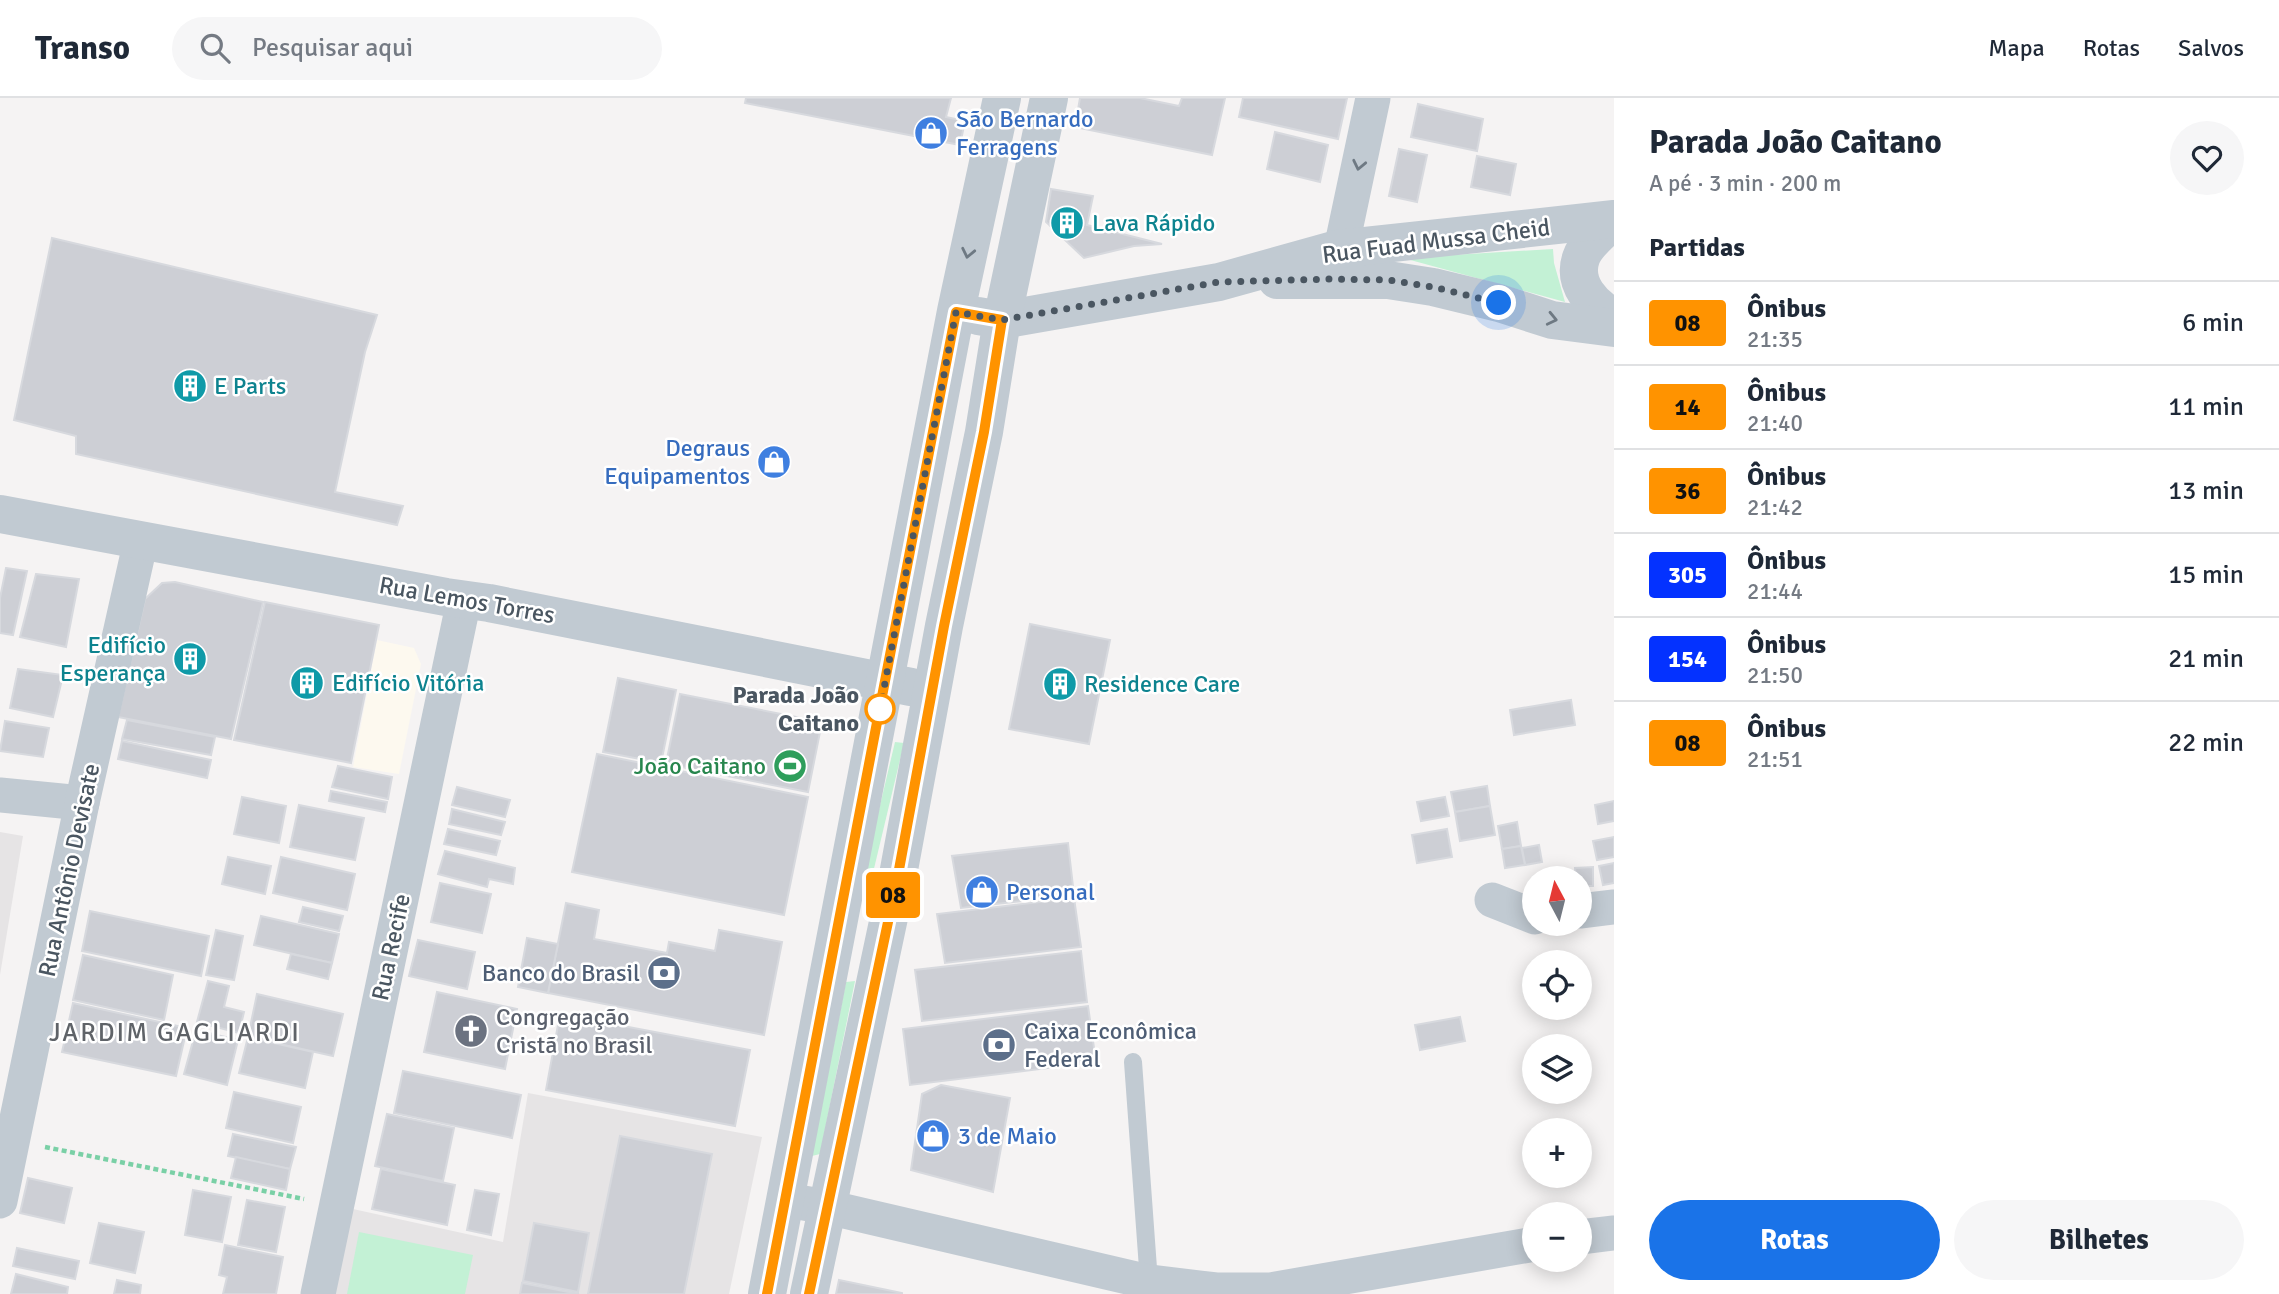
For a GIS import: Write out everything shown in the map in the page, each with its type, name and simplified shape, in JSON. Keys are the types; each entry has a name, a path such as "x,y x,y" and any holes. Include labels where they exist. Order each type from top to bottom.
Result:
{"street":[{"path":"767,1294 956,312 1002,98"},
{"path":"809,1294 933,691 984,432 1002,320 1049,98"},
{"path":"1340,249 1373,98"},
{"path":"1614,220 1590,243 1581,258 1579,272 1583,289 1593,302 1614,317"},
{"name":"Rua Fuad Mussa Cheid","path":"956,312 1002,320 1219,282 1340,249 1614,220"},
{"name":"Rua Fuad Mussa Cheid","path":"1219,282 1388,280 1446,290 1552,320 1614,328"},
{"name":"Rua Lemos Torres","path":"0,514 489,603 933,691"},
{"name":"Rua Antônio Devisate","path":"0,1201 82,803 141,540"},
{"name":"Rua Recife","path":"318,1294 464,600"},
{"path":"0,794 82,803"},
{"path":"1492,900 1522,912"},
{"path":"1592,910 1614,907"},
{"path":"833,957 878,965"},
{"path":"786,1200 827,1207 1149,1282 1216,1290 1270,1292 1522,1246"},
{"path":"1592,1236 1614,1233"}],"lane":[{"path":"1133,1062 1149,1282"}],"path":[{"path":"34,1145 336,1206"}],"shaded area":[{"path":"377,640 414,648 421,664 399,774 353,767"},
{"path":"0,832 23,836 0,975"},
{"path":"528,1093 762,1137 729,1294 335,1294 353,1209 503,1242"}],"green space":[{"path":"1553,249 1554,263 1565,302 1403,258"},
{"path":"895,742 904,743 872,877 864,873"},
{"path":"855,981 820,1154 812,1156 846,982"},
{"path":"359,1232 473,1255 465,1294 347,1294"}],"building":[{"name":"São Bernardo Ferragens","path":"746,98 951,98 946,117 965,121 960,145 745,103"},
{"path":"1080,98 1140,98 1179,106 1182,98 1225,98 1212,155 1075,127"},
{"path":"1243,98 1347,98 1338,139 1239,117"},
{"path":"1418,104 1483,119 1477,151 1411,137"},
{"path":"1275,132 1328,145 1320,182 1267,169"},
{"path":"1399,149 1427,155 1417,202 1389,196"},
{"path":"1477,156 1516,164 1510,195 1471,187"},
{"name":"Lava Rápido","path":"1051,189 1093,196 1087,225 1162,244 1134,246 1084,258 1046,222"},
{"name":"E Parts","path":"52,238 377,315 365,352 335,492 403,506 397,525 76,454 76,436 14,420"},
{"path":"6,568 27,571 13,635 0,633 0,598"},
{"path":"36,574 79,579 66,647 20,637"},
{"name":"Edifício Esperança","path":"175,582 263,602 231,739 118,717 145,599 162,583"},
{"name":"Edifício Vitória","path":"265,602 379,625 351,763 234,740"},
{"name":"Residence Care","path":"1030,624 1110,640 1089,744 1009,729"},
{"path":"18,669 63,675 53,717 10,708"},
{"path":"618,678 676,690 661,763 603,752"},
{"path":"680,694 822,722 808,792 666,764"},
{"path":"1571,700 1575,725 1514,735 1510,710"},
{"path":"127,720 215,737 211,755 122,739"},
{"path":"5,721 49,728 43,757 0,751"},
{"path":"122,741 211,760 207,778 118,759"},
{"path":"597,754 808,797 784,915 572,872"},
{"path":"338,766 392,777 388,799 332,787"},
{"path":"1487,786 1490,806 1455,812 1451,792"},
{"path":"457,787 510,800 505,817 452,805"},
{"path":"331,791 387,802 385,812 329,801"},
{"path":"242,797 286,806 279,843 234,834"},
{"path":"1445,797 1449,816 1421,821 1417,802"},
{"path":"1614,801 1614,821 1598,824 1595,805"},
{"path":"299,805 364,818 355,860 290,847"},
{"path":"1490,806 1495,835 1460,841 1455,812"},
{"path":"452,809 505,822 501,835 449,824"},
{"path":"1517,822 1521,846 1502,849 1498,826"},
{"path":"448,829 500,841 496,855 444,844"},
{"path":"1447,829 1452,857 1417,863 1412,835"},
{"path":"1614,837 1614,857 1597,860 1593,841"},
{"path":"1068,843 1074,895 961,908 952,856"},
{"path":"1539,845 1542,862 1525,865 1522,848"},
{"path":"1521,846 1525,865 1505,868 1502,849"},
{"path":"445,851 515,868 513,884 489,879 487,887 438,874"},
{"path":"228,857 271,866 265,894 222,884"},
{"path":"281,857 355,874 347,910 273,893"},
{"path":"1614,863 1614,883 1603,885 1599,866"},
{"path":"440,883 491,894 482,933 431,922"},
{"path":"1074,898 1081,947 945,963 937,914"},
{"name":"Banco do Brasil","path":"566,903 599,910 594,939 667,953 669,942 715,951 719,930 782,942 764,1035 548,993"},
{"path":"303,907 343,916 339,931 299,922"},
{"path":"90,911 209,936 201,976 82,951"},
{"path":"261,916 339,934 332,963 254,945"},
{"path":"216,930 243,936 234,980 206,975"},
{"path":"527,938 558,944 548,993 518,987"},
{"path":"418,940 475,952 467,989 409,976"},
{"path":"1081,951 1087,1002 922,1021 915,970"},
{"path":"291,954 332,963 328,979 287,969"},
{"path":"83,955 173,975 164,1020 73,1000"},
{"path":"208,981 229,986 224,1007 244,1012 239,1033 197,1022"},
{"name":"Congregação Cristã no Brasil","path":"437,992 517,1009 505,1069 424,1052"},
{"path":"257,994 343,1014 333,1056 248,1037"},
{"path":"73,1003 187,1028 176,1076 62,1052"},
{"name":"Caixa Econômica Federal","path":"1088,1006 1096,1062 910,1085 903,1029"},
{"path":"560,1014 750,1050 735,1126 546,1090"},
{"path":"1460,1017 1465,1041 1420,1050 1415,1025"},
{"path":"196,1030 238,1040 227,1085 184,1074"},
{"path":"248,1037 313,1052 305,1088 239,1073"},
{"path":"403,1071 521,1095 512,1138 394,1113"},
{"path":"941,1085 1010,1098 993,1192 911,1170 922,1094"},
{"path":"234,1092 301,1107 293,1143 226,1128"},
{"path":"387,1114 454,1128 443,1181 375,1166"},
{"path":"233,1134 296,1147 290,1169 228,1156"},
{"path":"620,1136 712,1154 684,1294 588,1294"},
{"path":"236,1157 290,1169 286,1190 231,1178"},
{"path":"381,1169 455,1185 447,1225 372,1209"},
{"path":"28,1178 72,1188 64,1223 20,1213"},
{"path":"193,1190 231,1197 222,1242 185,1235"},
{"path":"475,1190 499,1194 491,1235 467,1230"},
{"path":"247,1200 285,1207 276,1252 238,1245"},
{"path":"99,1223 144,1232 135,1273 90,1263"},
{"path":"534,1223 589,1233 578,1292 523,1281"},
{"path":"225,1245 283,1257 276,1294 223,1294 227,1277 219,1275"},
{"path":"17,1248 79,1261 75,1279 13,1266"},
{"path":"16,1274 68,1287 67,1294 11,1294"},
{"path":"117,1280 141,1285 140,1294 114,1294"},
{"path":"839,1280 902,1293 902,1294 836,1294"},
{"path":"522,1283 579,1294 520,1294"}],"bus line":[{"name":"08","path":"767,1294 956,312 1002,320 984,432 944,626 898,875 809,1294"}],"place":[{"name":"São Bernardo Ferragens","path":"931,133"},
{"name":"Lava Rápido","path":"1067,223"},
{"name":"E Parts","path":"190,386"},
{"name":"Degraus Equipamentos","path":"774,462"},
{"name":"Edifício Esperança","path":"190,659"},
{"name":"Edifício Vitória","path":"307,683"},
{"name":"Residence Care","path":"1060,684"},
{"name":"Parada João Caitano","path":"880,709"},
{"name":"João Caitano","path":"790,766"},
{"name":"Personal","path":"982,892"},
{"name":"Banco do Brasil","path":"664,973"},
{"name":"Congregação Cristã no Brasil","path":"471,1031"},
{"name":"Caixa Econômica Federal","path":"999,1045"},
{"name":"3 de Maio","path":"933,1136"}],"district":[{"name":"JARDIM GAGLIARDI","path":"175,1032"}],"route":[{"path":"880,709 956,312 1002,320 1219,282 1331,279 1388,280 1433,287 1499,303"}]}
